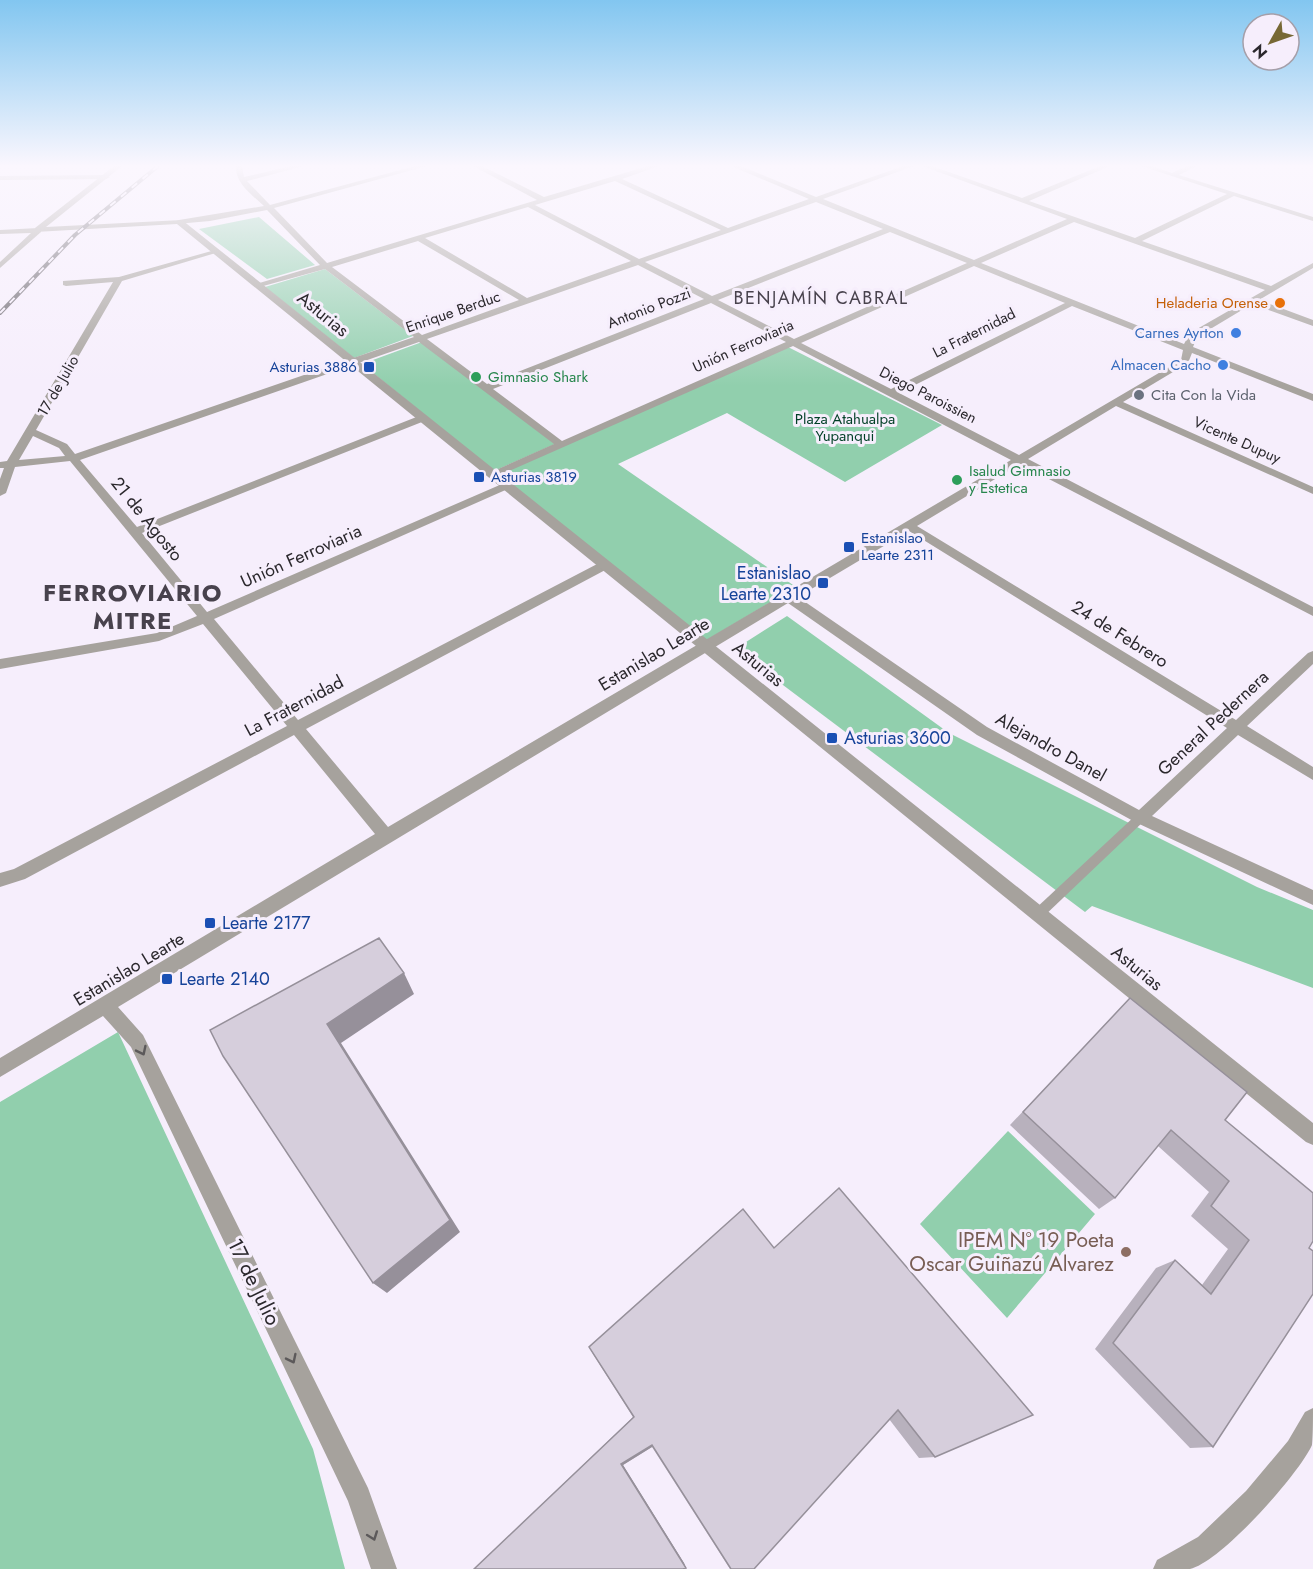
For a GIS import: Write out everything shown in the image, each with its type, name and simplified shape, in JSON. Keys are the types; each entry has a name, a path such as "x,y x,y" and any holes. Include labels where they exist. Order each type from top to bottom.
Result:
{"street":[{"path":"0,266 28,239"},
{"name":"Asturias","path":"200,239 1313,1135"},
{"path":"299,239 326,266 561,445"},
{"path":"259,286 415,239"},
{"path":"421,239 528,302"},
{"name":"Diego Paroissien","path":"596,239 1313,612"},
{"name":"Enrique Berduc","path":"6,465 73,458 705,239"},
{"name":"Antonio Pozzi","path":"486,388 865,239"},
{"path":"916,239 1313,398"},
{"name":"Unión Ferroviaria","path":"493,475 1026,239"},
{"path":"1130,239 1271,289"},
{"path":"1135,241 1139,239"},
{"path":"66,284 119,279 215,252"},
{"name":"Estanislao Learte","path":"0,1068 1185,361 1193,335 1313,265"},
{"name":"17 de Julio","path":"0,494 6,465 31,432 119,279"},
{"path":"1252,301 1313,323"},
{"name":"La Fraternidad","path":"891,393 1072,303"},
{"name":"Vicente Dupuy","path":"1115,402 1313,491"},
{"path":"135,532 423,418"},
{"name":"21 de Agosto","path":"31,432 63,446 386,836"},
{"name":"Unión Ferroviaria","path":"0,664 159,637 506,486"},
{"name":"24 de Febrero","path":"908,525 1313,774"},
{"name":"La Fraternidad","path":"0,880 19,874 605,565"},
{"name":"Alejandro Danel","path":"789,597 982,731 1140,818 1313,898"},
{"name":"General Pedernera","path":"1140,818 1313,656"},
{"name":"17 de Julio","path":"106,1006 136,1041 359,1497 384,1569"},
{"path":"1166,1569 1207,1546 1255,1500 1296,1449 1313,1420"}],"lane":[{"path":"1038,914 1140,818"}],"green space":[{"path":"213,239 285,239 315,265 267,279"},
{"path":"325,269 413,336 354,358 265,287"},
{"path":"422,342 555,444 494,471 362,364"},
{"name":"Plaza Atahualpa Yupanqui","path":"788,347 942,425 845,482 727,413 618,464 796,587 705,641 497,475"},
{"path":"787,616 949,733 1257,887 1313,910 1313,988 1092,906 1085,912 735,649"},
{"path":"118,1032 313,1449 345,1569 0,1569 0,1102"},
{"path":"1008,1131 1095,1214 1007,1318 920,1224"}],"building":[{"path":"379,938 404,973 327,1024 450,1220 373,1283 223,1056 210,1030"},
{"path":"1130,998 1247,1092 1225,1120 1313,1193 1313,1241 1309,1248 1313,1251 1313,1294 1213,1447 1113,1343 1175,1260 1211,1294 1249,1240 1211,1206 1229,1181 1171,1130 1115,1198 1023,1112"},
{"path":"839,1188 1033,1415 935,1457 898,1410 754,1569 731,1569 652,1445 621,1464 686,1568 474,1569 634,1417 589,1347 743,1209 774,1248"}],"railway":[{"path":"0,313 71,239"}],"place":[{"name":"Heladeria Orense","path":"1280,303"},
{"name":"Carnes Ayrton","path":"1236,333"},
{"name":"Almacen Cacho","path":"1223,365"},
{"name":"Asturias 3886","path":"369,367"},
{"name":"Gimnasio Shark","path":"476,377"},
{"name":"Cita Con la Vida","path":"1139,395"},
{"name":"Asturias 3819","path":"479,477"},
{"name":"Isalud Gimnasio y Estetica","path":"957,480"},
{"name":"Estanislao Learte 2311","path":"849,547"},
{"name":"Estanislao Learte 2310","path":"823,583"},
{"name":"Asturias 3600","path":"832,738"},
{"name":"Learte 2177","path":"210,923"},
{"name":"Learte 2140","path":"167,979"},
{"name":"IPEM Nº 19 Poeta Oscar Guiñazú Alvarez","path":"1126,1252"}],"district":[{"name":"BENJAMÍN CABRAL","path":"821,298"},
{"name":"FERROVIARIO MITRE","path":"133,606"}]}
